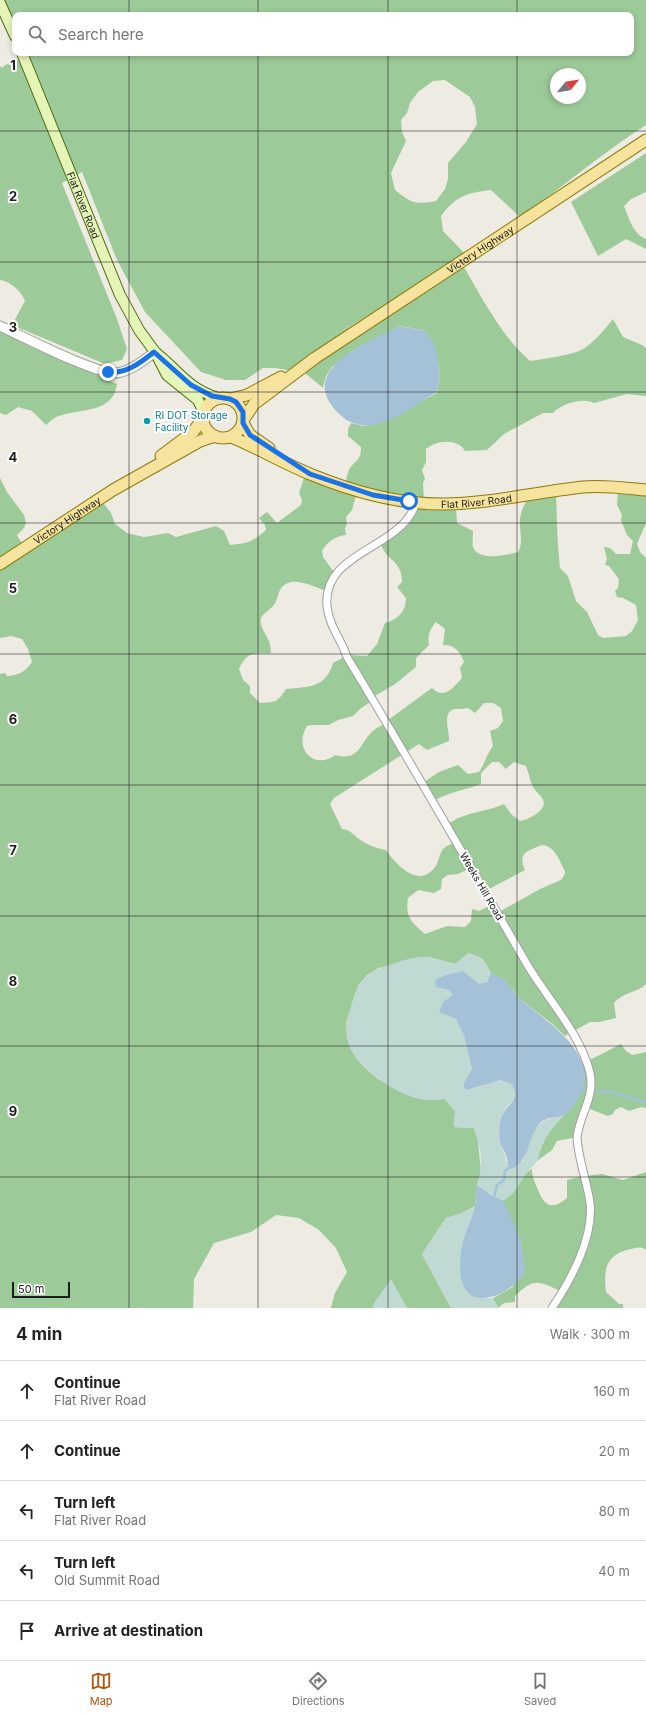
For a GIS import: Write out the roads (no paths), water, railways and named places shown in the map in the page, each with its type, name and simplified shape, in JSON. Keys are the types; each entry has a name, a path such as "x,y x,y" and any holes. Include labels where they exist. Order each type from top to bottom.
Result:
{"main road":[{"path":"0,3 12,29"},
{"name":"Flat River Road","path":"23,56 112,277 139,330 167,375 198,400 203,415"},
{"name":"Victory Highway","path":"243,421 254,404 315,358 646,140"},
{"name":"Flat River Road","path":"154,352 165,360 182,378 202,392 218,398"},
{"name":"Victory Highway","path":"230,399 247,395 315,358"},
{"path":"218,398 230,399 240,407 243,421 239,431 231,437 223,438 215,436 205,426 203,415 212,401 218,398"},
{"name":"Victory Highway","path":"0,564 134,477 193,432 203,415"},
{"name":"Flat River Road","path":"243,421 250,435 310,474"},
{"name":"Victory Highway","path":"134,477 200,441 215,436"},
{"name":"Flat River Road","path":"231,437 310,474 373,495 416,502 471,504 584,487 646,490"}],"street":[{"path":"0,326 89,366 108,372 127,370 154,352"},
{"name":"Weeks Hill Road","path":"416,502 404,523 397,530 359,554 340,570 334,578 327,596 328,614 337,638 347,657 537,981 576,1040 587,1062 592,1090 578,1128 577,1137 590,1204 589,1226 581,1256 552,1308"}],"waterway":[{"path":"598,1091 610,1092 646,1102"},
{"path":"494,1197 497,1185 504,1180 505,1171 510,1167"}],"place":[{"name":"RI DOT Storage Facility","path":"147,421"}]}
